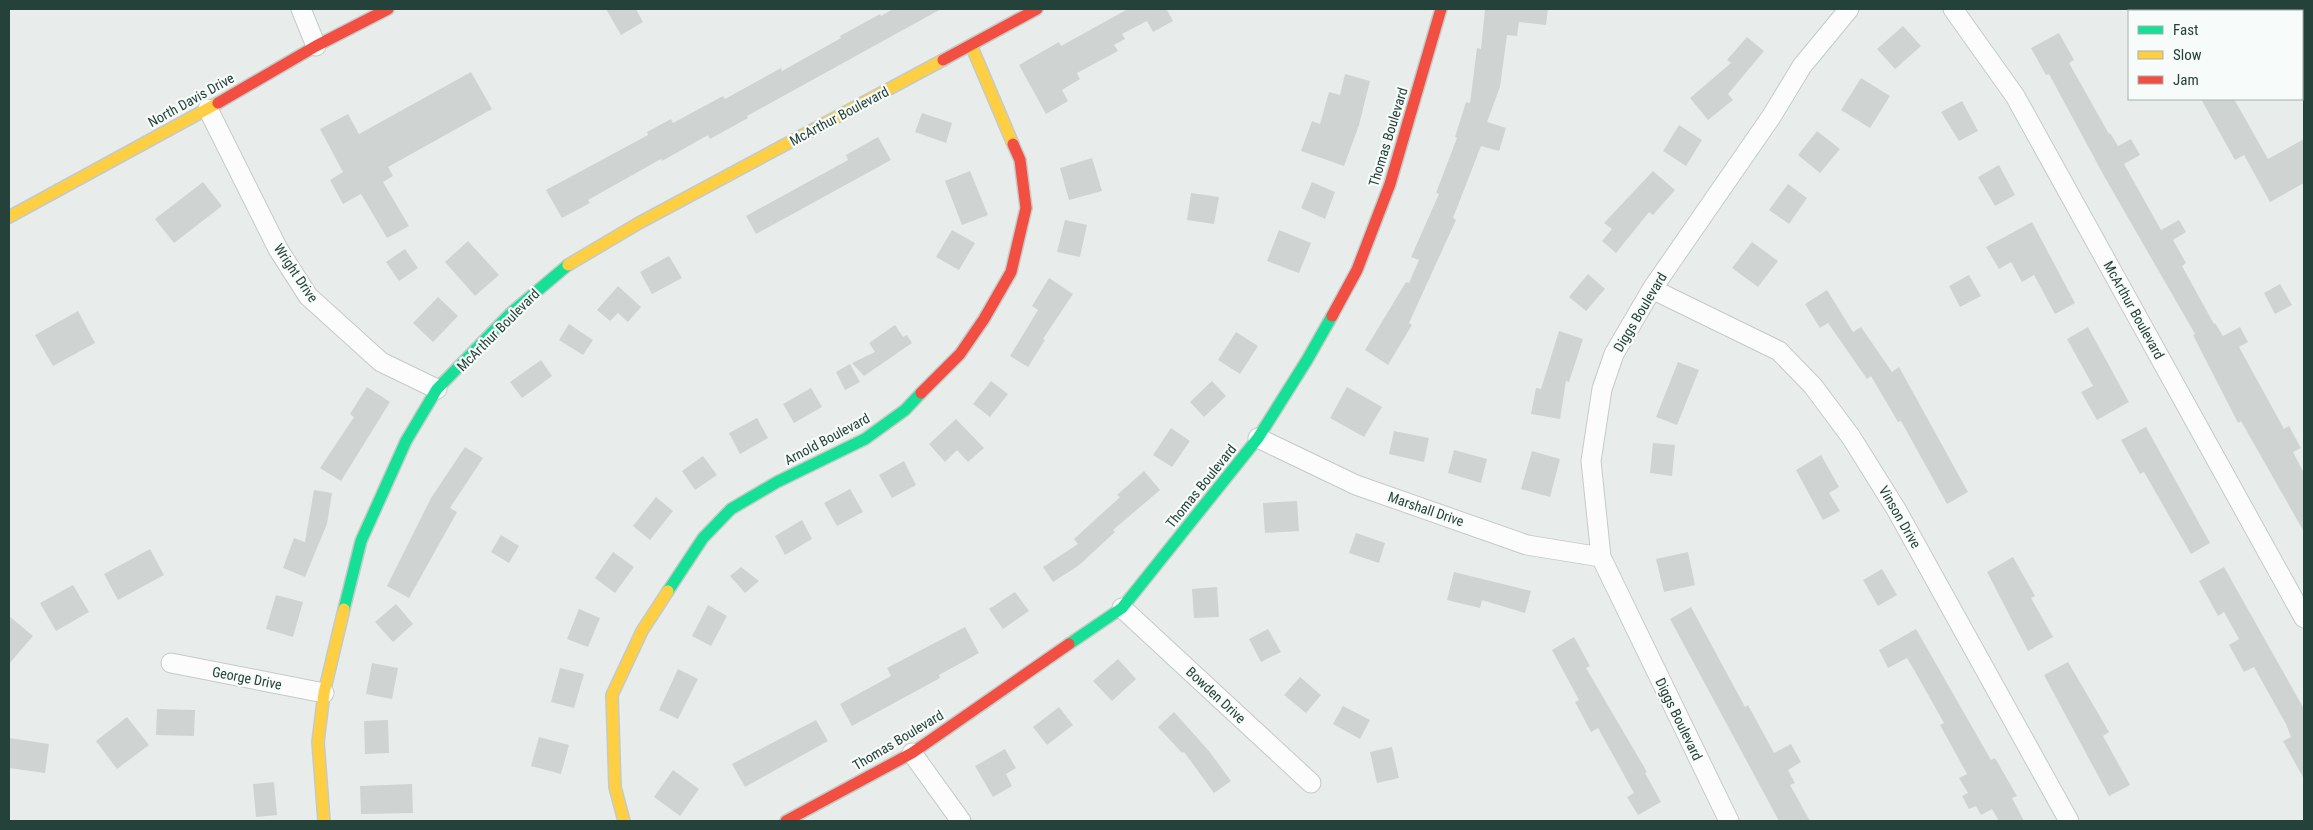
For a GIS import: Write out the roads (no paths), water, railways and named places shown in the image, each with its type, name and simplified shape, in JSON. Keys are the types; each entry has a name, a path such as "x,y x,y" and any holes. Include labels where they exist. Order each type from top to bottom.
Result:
{"street":[{"path":"301,9 316,46"},
{"name":"North Davis Drive","path":"9,217 208,109 316,46 388,9"},
{"name":"McArthur Boulevard","path":"324,821 318,742 324,693 361,541 406,441 438,390 511,313 562,268 639,223 1037,9"},
{"name":"Thomas Boulevard","path":"786,821 912,753 1122,608 1258,438 1308,360 1357,270 1390,184 1441,9"},
{"name":"Diggs Boulevard","path":"1729,821 1600,557 1591,461 1602,389 1614,354 1652,289 1771,117 1802,66 1849,9"},
{"name":"McArthur Boulevard","path":"1952,9 2015,96 2304,618"},
{"name":"Arnold Boulevard","path":"624,821 615,787 612,746 612,695 642,631 703,538 731,509 777,482 865,439 906,410 960,354 984,319 1011,272 1026,208 1020,160 971,45"},
{"name":"Wright Drive","path":"208,109 278,249 308,296 381,362 438,390"},
{"name":"Vinson Drive","path":"1652,289 1779,350 1813,386 1851,437 1896,509 2069,821"},
{"name":"Marshall Drive","path":"1258,438 1356,485 1527,545 1600,557"},
{"name":"Bowden Drive","path":"1122,608 1311,783"},
{"name":"George Drive","path":"171,663 324,693"},
{"path":"912,753 961,821"}]}
